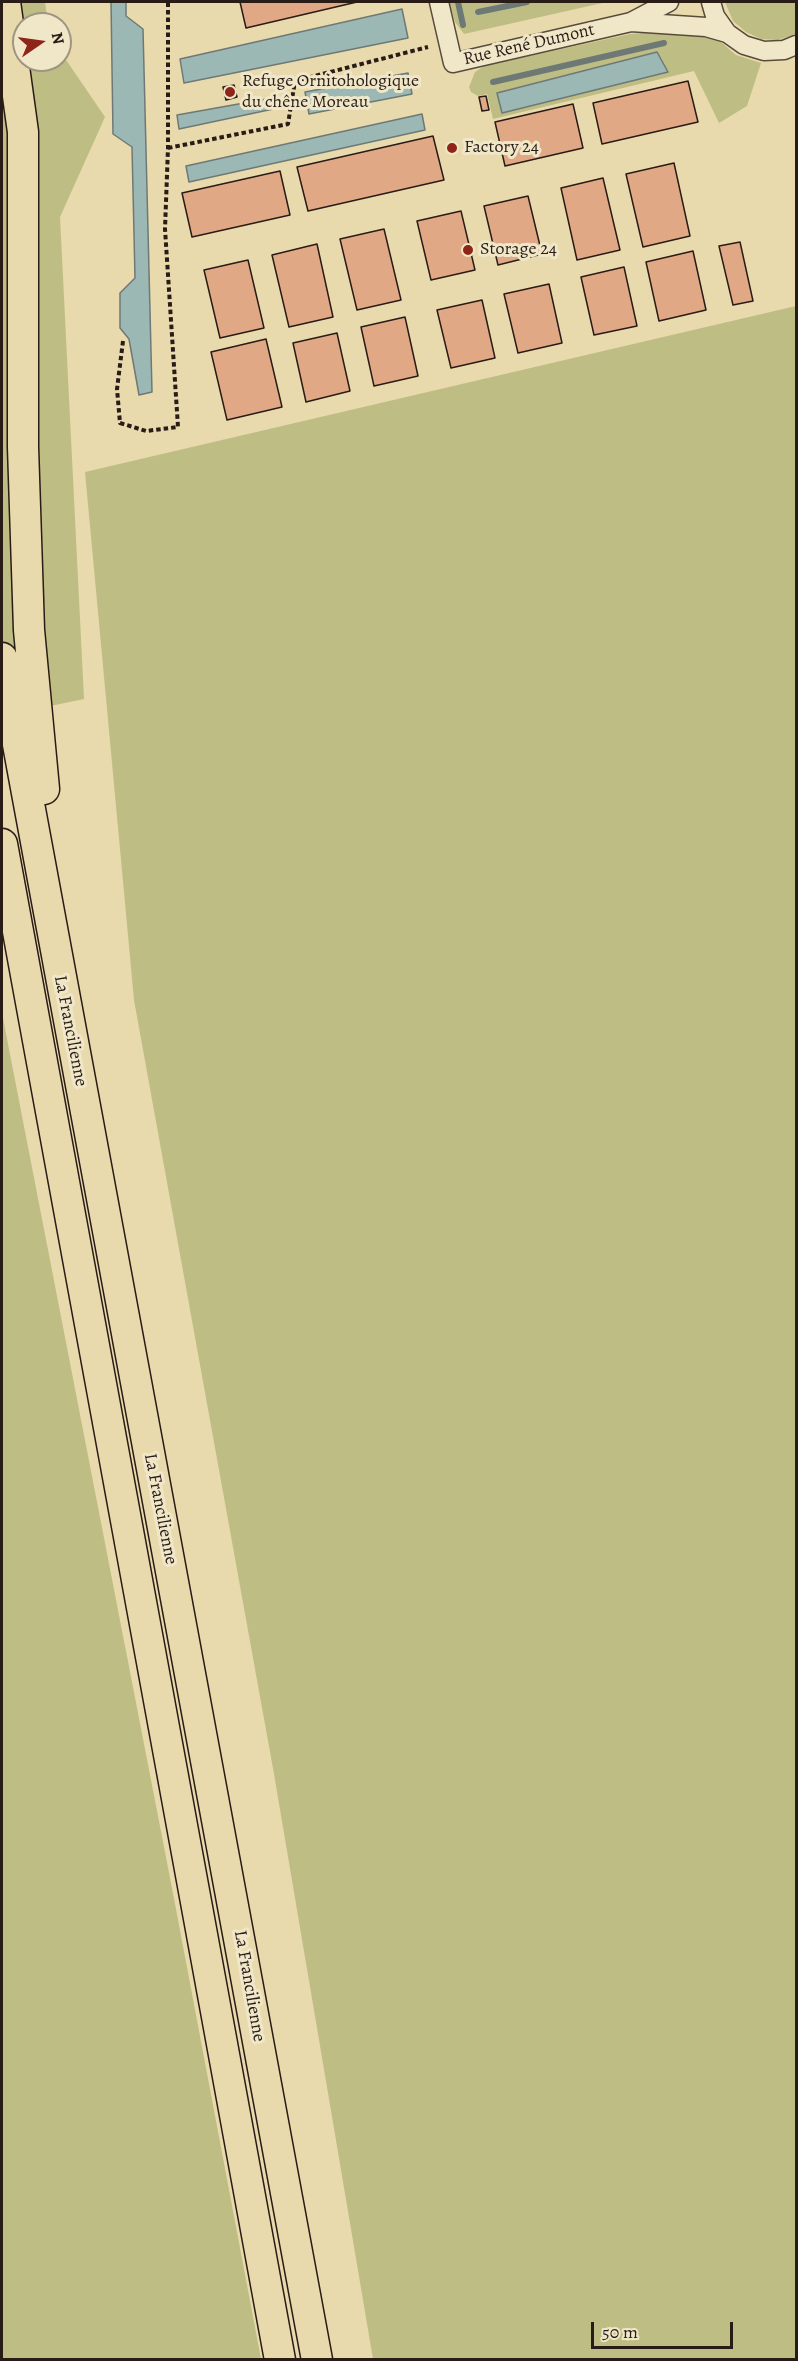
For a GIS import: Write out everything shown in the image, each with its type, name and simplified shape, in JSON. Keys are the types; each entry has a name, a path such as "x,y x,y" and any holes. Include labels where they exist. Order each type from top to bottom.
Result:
{"highway":[{"path":"5,2 23,132 23,447 29,630 48,820 38,860"},
{"name":"La Francilienne","path":"2,658 317,2360"},
{"name":"La Francilienne","path":"2,844 199,1912 279,2360"},
{"path":"2,940 10,978 30,1003"}],"street":[{"name":"Rue René Dumont","path":"439,2 453,63 632,22 669,2"},
{"path":"711,2 715,16 728,33 744,45 764,51 784,50 796,45"},
{"name":"Rue René Dumont","path":"632,22 706,27 728,33"}],"path":[{"path":"123,341 117,389 120,423 146,431 178,427 165,229 168,148 168,2"},
{"path":"168,148 288,124 295,81 428,47"}],"shaded area":[{"path":"2,2 45,2 46,12 12,12 12,72 72,72 72,69 105,117 60,217 84,699 2,716"},
{"path":"449,2 607,2 464,34 455,22"},
{"path":"725,2 796,2 796,34 777,40 761,39 746,32 733,21"},
{"path":"678,30 715,37 736,55 761,63 747,106 719,123 694,71 493,119 487,94 478,96 471,92 469,87 475,72 484,66 630,34"},
{"path":"796,306 796,2359 373,2359 274,1774 134,1000 85,472"},
{"path":"2,1013 172,1888 261,2359 2,2359"}],"water":[{"path":"111,2 126,2 126,16 143,29 152,392 139,395 129,339 120,328 120,293 135,278 132,147 113,134"},
{"path":"402,9 408,38 184,83 180,59"},
{"path":"657,52 668,72 502,113 497,93"},
{"path":"408,73 412,94 309,114 305,92"},
{"path":"272,98 278,108 179,129 177,115"},
{"path":"422,114 425,130 189,182 186,166"}],"building":[{"path":"240,2 357,2 246,28"},
{"path":"688,81 698,122 602,144 593,103"},
{"name":"Refuge Ornitohologique du chêne Moreau","path":"234,85 237,97 226,100 223,87"},
{"path":"486,96 489,110 482,111 479,97"},
{"path":"573,104 583,148 505,166 495,122"},
{"path":"433,136 444,180 308,211 297,167"},
{"path":"674,163 690,236 643,247 626,174"},
{"path":"280,171 290,215 192,237 182,193"},
{"path":"603,178 620,250 577,260 561,188"},
{"path":"528,196 542,254 498,265 484,206"},
{"path":"461,211 475,270 431,280 417,221"},
{"path":"384,229 401,300 357,310 340,239"},
{"path":"740,242 753,301 733,305 719,246"},
{"path":"317,244 333,317 289,327 272,255"},
{"path":"693,251 706,310 659,321 646,262"},
{"path":"248,260 264,328 220,338 204,270"},
{"path":"624,267 637,326 594,335 581,277"},
{"path":"549,284 562,343 518,353 504,294"},
{"path":"482,300 495,358 451,368 437,310"},
{"path":"405,317 418,376 374,386 361,327"},
{"path":"337,333 350,391 306,402 293,343"},
{"path":"266,339 282,407 227,420 211,352"}],"waterway":[{"path":"458,2 463,25"},
{"path":"478,12 527,2"},
{"path":"493,82 664,43"}],"place":[{"name":"Refuge Ornitohologique du chêne Moreau","path":"230,92"},
{"name":"Factory 24","path":"452,148"},
{"name":"Storage 24","path":"468,250"}]}
